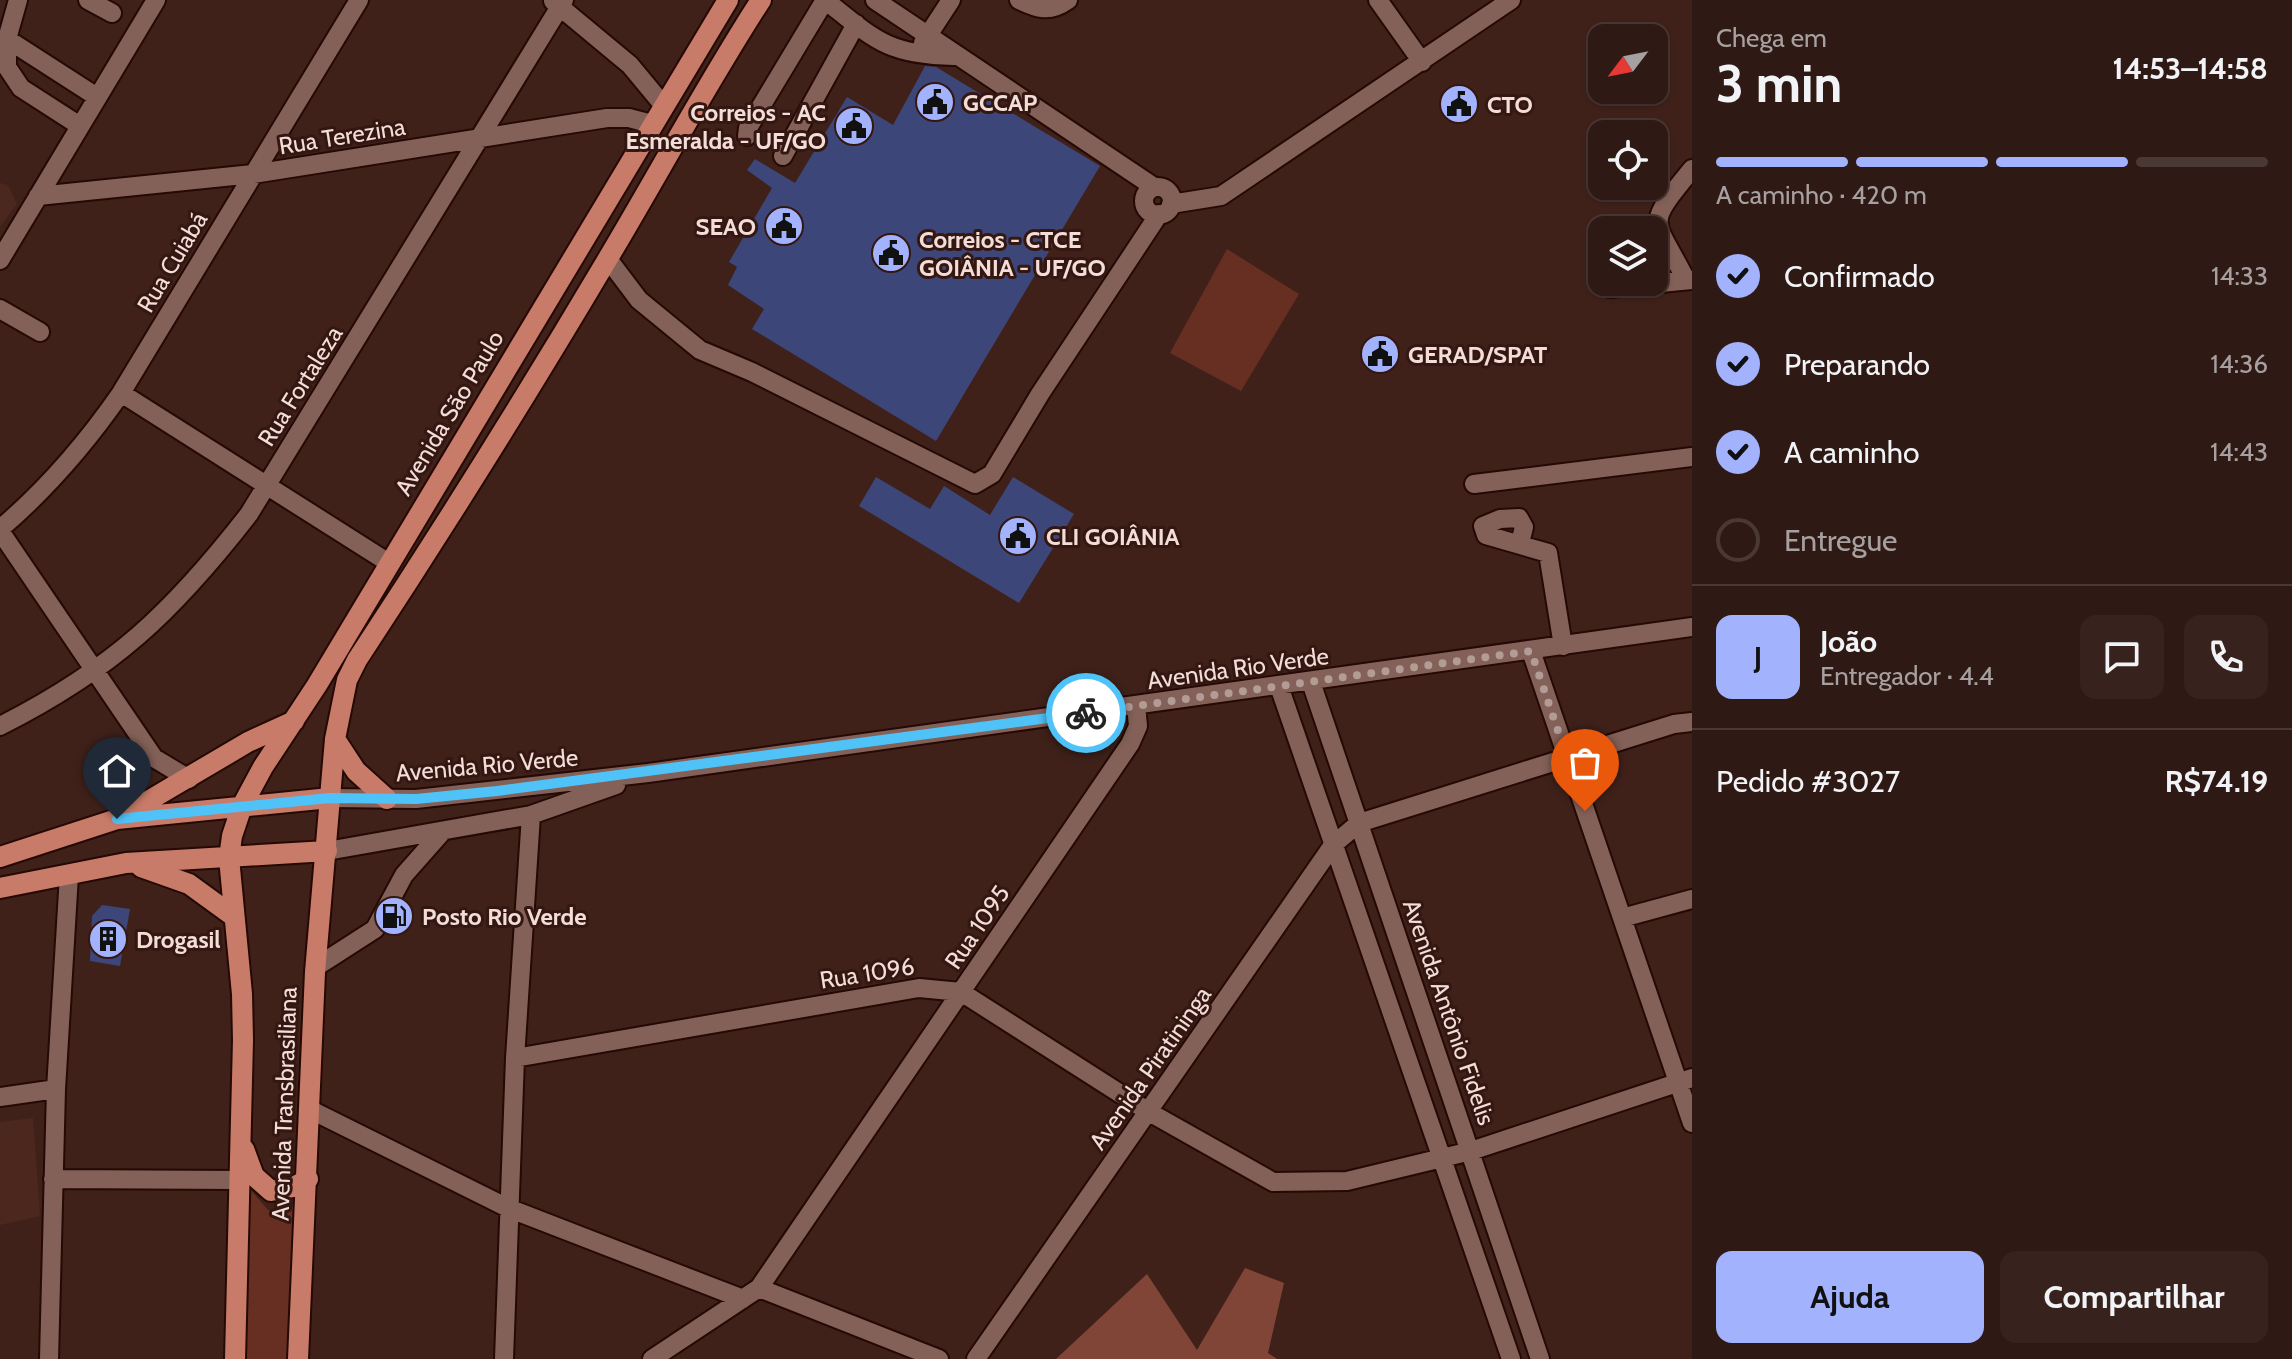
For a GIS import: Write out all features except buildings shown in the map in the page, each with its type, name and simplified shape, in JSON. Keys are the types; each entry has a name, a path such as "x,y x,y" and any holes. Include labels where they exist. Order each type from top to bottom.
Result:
{"main road":[{"name":"Avenida São Paulo","path":"229,858 242,806 728,0"},
{"path":"0,888 126,863 327,851 335,739 347,680 357,660 432,545 608,259 708,83 761,0"},
{"path":"708,35 699,73 708,83"},
{"path":"656,174 669,126 664,106"},
{"path":"0,857 117,819 248,742 294,721"},
{"path":"335,739 356,771 387,799"},
{"path":"117,819 330,798"},
{"name":"Avenida Transbrasiliana","path":"298,1359 316,967 327,851"},
{"name":"Avenida Transbrasiliana","path":"229,858 242,994 235,1359"},
{"path":"126,863 189,884 233,916"},
{"path":"239,1134 254,1176 261,1185 281,1191 308,1179"}],"street":[{"path":"18,0 7,39 7,67 21,88 80,126"},
{"path":"88,0 112,13"},
{"path":"0,260 156,0"},
{"name":"Rua Cuiabá","path":"0,530 46,489 87,442 121,393 359,0"},
{"path":"747,136 748,128 825,0 894,49 915,55 954,56"},
{"path":"608,259 639,300 700,350 752,372 975,484 992,474 1040,394 1165,209 1169,192 1154,187 954,56 875,0"},
{"path":"915,55 951,0"},
{"path":"1019,0 1043,9 1053,9 1068,0"},
{"path":"1378,0 1422,62"},
{"path":"1165,209 1221,196 1511,0"},
{"path":"558,2 630,65 664,106"},
{"name":"Rua Fortaleza","path":"0,726 48,702 144,634 197,581 266,487 481,138 558,2"},
{"path":"783,156 856,24"},
{"path":"7,39 97,97"},
{"name":"Rua Terezina","path":"38,196 253,174 607,118 629,118 652,124"},
{"path":"1668,282 1689,280 1658,227 1657,217 1692,169"},
{"path":"0,309 40,332"},
{"path":"121,393 389,563"},
{"path":"1474,484 1692,457"},
{"path":"0,530 154,758 189,779"},
{"path":"1520,543 1541,549 1552,560 1563,646"},
{"name":"Avenida Rio Verde","path":"330,798 387,799 497,791 648,773 1692,627"},
{"path":"1531,651 1622,918 1685,1080 1692,1123"},
{"name":"Avenida Antônio Fidelis","path":"1311,682 1540,1359"},
{"path":"1279,686 1439,1158 1511,1359"},
{"name":"Rua 1095","path":"759,1288 1130,744 1138,726 1136,706"},
{"path":"1359,823 1674,724 1692,722"},
{"name":"Avenida Rio Verde","path":"327,851 531,815 648,773"},
{"path":"504,1359 515,1058 531,815"},
{"name":"Avenida Piratininga","path":"980,1358 1333,845 1359,823"},
{"path":"316,967 375,929 404,875 442,832"},
{"path":"49,1359 56,1089 69,875"},
{"path":"1622,918 1692,899"},
{"name":"Rua 1096","path":"515,1058 919,988 961,992 1149,1112 1273,1182 1347,1181 1439,1158"},
{"path":"1439,1158 1471,1151 1685,1080"},
{"path":"0,1097 56,1089"},
{"path":"311,1110 508,1208 743,1299"},
{"path":"53,1179 239,1180"},
{"path":"652,1359 759,1288 939,1359"}],"shaded area":[{"path":"0,183 8,185 17,204 0,227"},
{"path":"1227,249 1299,294 1241,391 1170,353"},
{"path":"33,1118 40,1216 0,1225 0,1122"},
{"path":"250,1189 268,1210 289,1210 301,1199 290,1359 245,1359"},
{"path":"1245,1268 1284,1283 1268,1353 1277,1359 1056,1359 1147,1274 1197,1350"}],"way so far":[{"path":"1086,713 1531,651 1585,811"}],"place":[{"name":"GCCAP","path":"935,102"},
{"name":"CTO","path":"1459,104"},
{"name":"Correios - AC Esmeralda - UF/GO","path":"854,126"},
{"name":"SEAO","path":"784,226"},
{"name":"Correios - CTCE GOIÂNIA - UF/GO","path":"891,253"},
{"name":"GERAD/SPAT","path":"1380,354"},
{"name":"CLI GOIÂNIA","path":"1018,536"},
{"name":"Posto Rio Verde","path":"394,916"},
{"name":"Drogasil","path":"108,939"}],"route":[{"path":"117,819 330,798 416,799 497,791 1086,713"}]}
